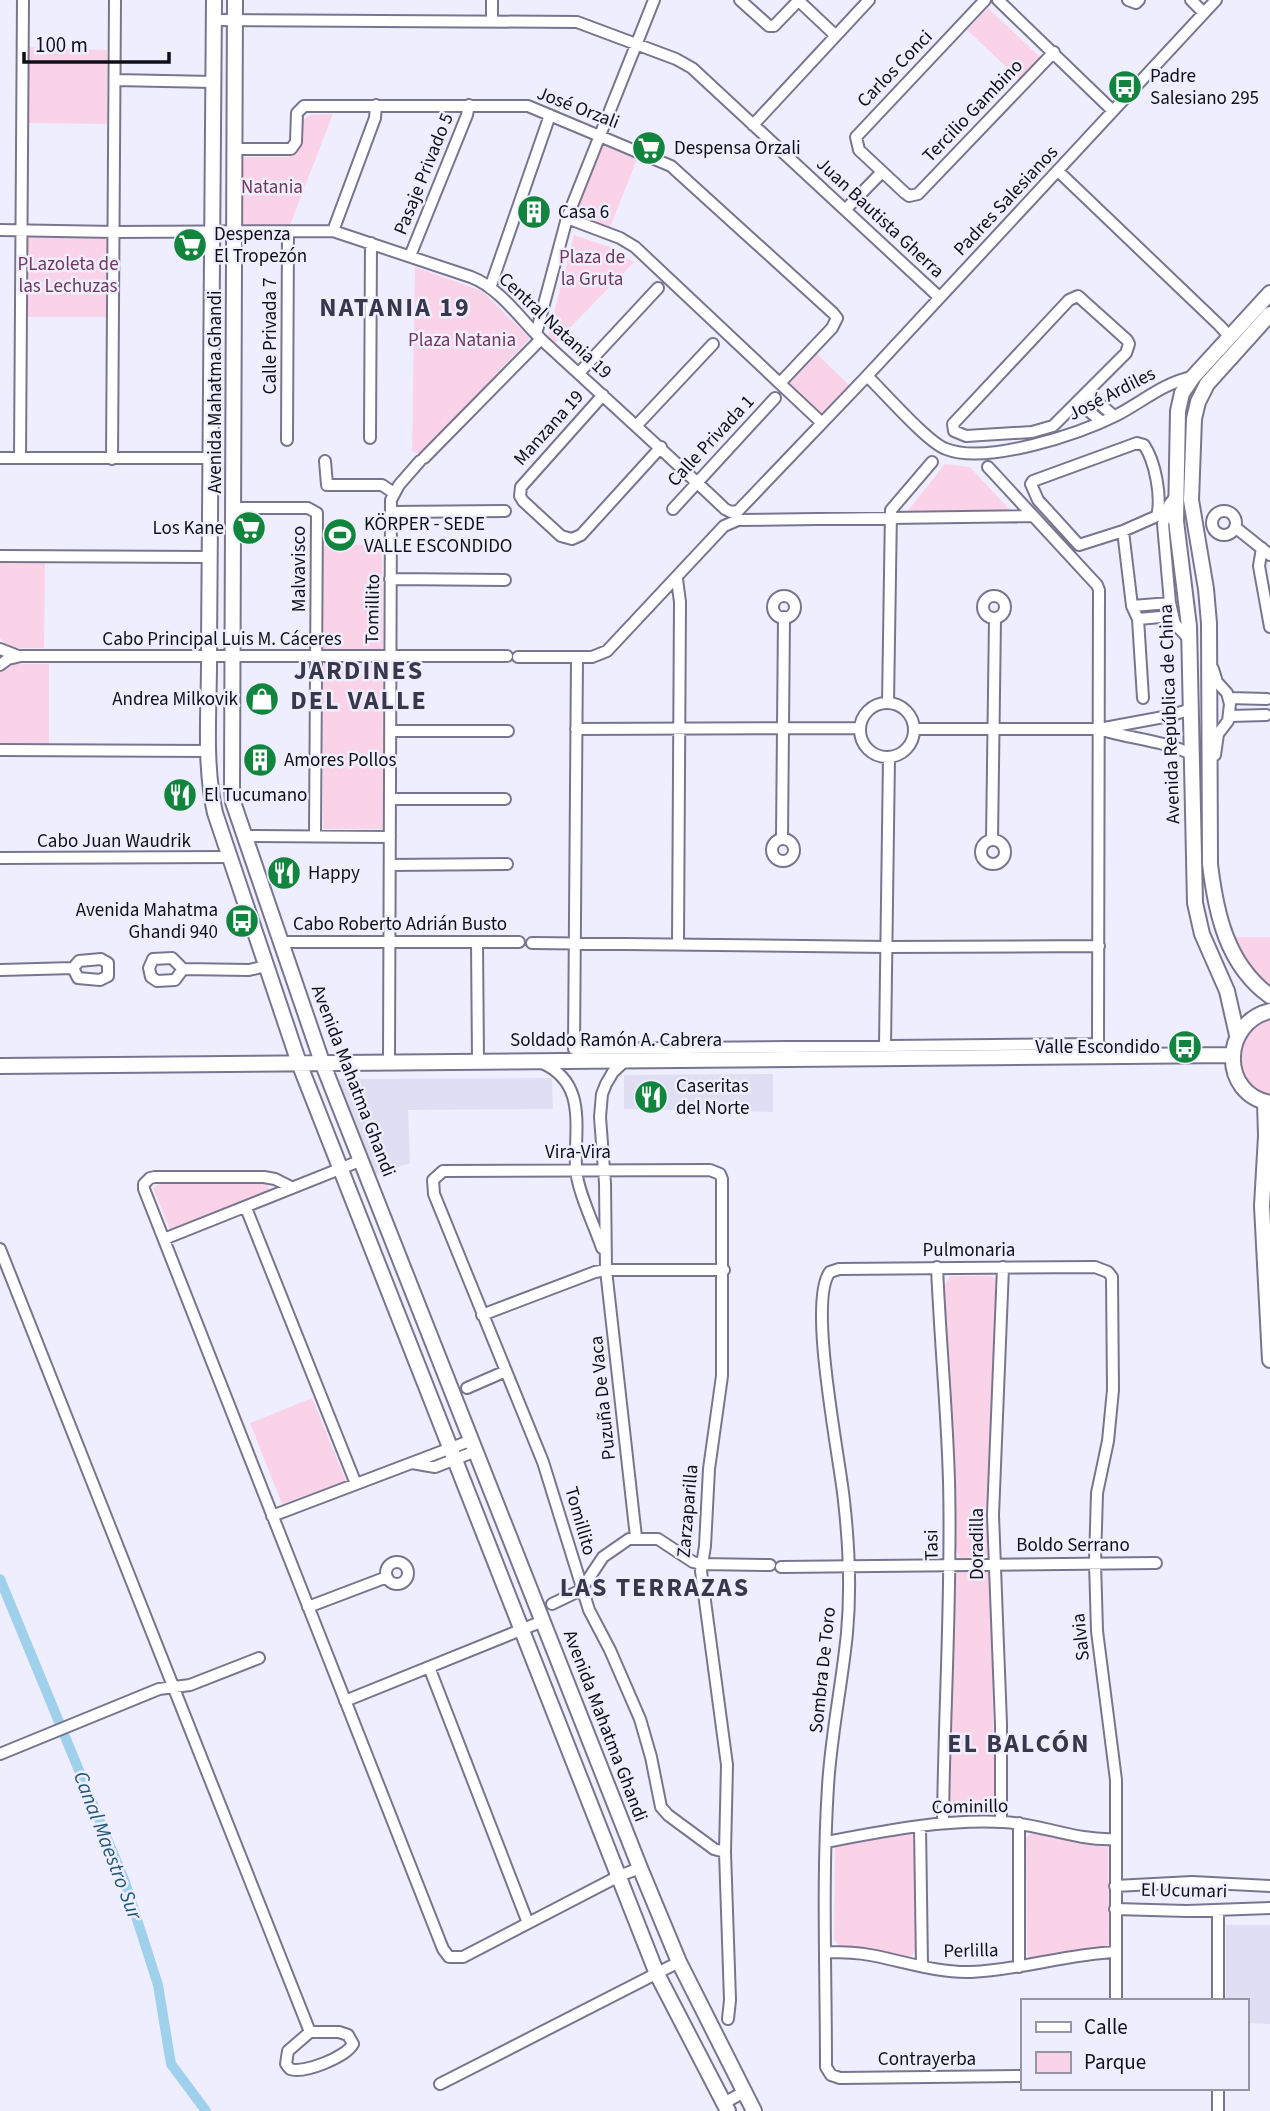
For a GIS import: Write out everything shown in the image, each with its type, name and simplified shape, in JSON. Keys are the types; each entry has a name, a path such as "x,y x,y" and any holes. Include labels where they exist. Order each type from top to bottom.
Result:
{"main road":[{"name":"Avenida Mahatma Ghandi","path":"214,0 209,557 209,751 212,799 229,858 299,1063 657,1974 726,2107"},
{"name":"Avenida Mahatma Ghandi","path":"235,0 232,793 323,1062 640,1868 679,1962 754,2111"},
{"name":"Avenida República de China","path":"1237,1035 1227,991 1202,934 1195,903 1189,639 1175,498 1178,411 1182,393 1193,377 1270,293"},
{"name":"Avenida República de China","path":"1270,314 1207,384 1198,402 1194,419 1191,500 1206,589 1210,864 1219,914 1230,948 1248,979 1270,996"},
{"path":"1270,1011 1255,1017 1237,1035 1232,1055 1237,1079 1254,1097 1267,1103 1262,1206 1270,1360"},
{"name":"Soldado Ramón A. Cabrera","path":"0,1066 1232,1055"}],"street":[{"path":"20,458 23,0"},
{"path":"112,460 115,0"},
{"path":"492,0 492,21"},
{"path":"325,461 327,485 382,485 394,493 539,337 567,218 654,0"},
{"path":"740,0 765,24 774,26 799,0 835,35"},
{"path":"753,125 869,0"},
{"name":"Carlos Conci","path":"882,172 857,147 856,137 859,131 985,0"},
{"path":"998,0 1113,111"},
{"path":"1191,0 1204,13"},
{"name":"Padres Salesianos","path":"732,512 743,507 867,376 1216,0"},
{"name":"Juan Bautista Gherra","path":"213,20 578,22 636,43 684,63 939,297"},
{"name":"Tercilio Gambino","path":"882,172 909,196 918,194 1054,52"},
{"path":"115,80 213,82"},
{"path":"333,231 375,118 376,105"},
{"name":"José Orzali","path":"235,149 291,149 296,142 298,113 304,106 376,105 468,110 522,105 600,134 679,171 837,318 832,328 780,383"},
{"name":"Pasaje Privado 5","path":"411,256 468,110"},
{"path":"490,288 550,116"},
{"path":"845,210 882,172"},
{"path":"1058,172 1220,324 1230,337"},
{"path":"567,218 620,238 635,247 822,423"},
{"name":"Central Natania 19","path":"0,230 333,231 471,277 490,288 539,337 725,509 732,512"},
{"name":"Calle Privada 7","path":"287,440 288,232"},
{"path":"370,438 371,243"},
{"path":"579,373 658,288"},
{"path":"1078,296 1129,344 1126,353 1078,402 1053,426 1032,432 966,436 959,435 952,428 1069,300 1078,296"},
{"path":"636,426 713,344"},
{"name":"José Ardiles","path":"867,376 932,439 946,449 981,452 1027,447 1070,435 1114,416 1172,383 1193,377"},
{"path":"1087,393 1114,416"},
{"name":"Manzana 19","path":"603,395 521,487 520,496 523,501 561,536 572,539 581,535 661,447"},
{"name":"Calle Privada 1","path":"673,509 775,398"},
{"path":"1078,402 1102,422"},
{"path":"1137,443 1144,445 1154,466 1158,511 1152,519 1124,531 1083,546 1079,545 1038,500 1032,481 1137,443"},
{"path":"0,458 211,458"},
{"path":"888,703 890,518 895,505 932,462"},
{"path":"577,657 575,1049 1098,1044 1099,590 988,467"},
{"name":"Tomillito","path":"389,1061 390,579 391,512 394,493"},
{"path":"1175,498 1163,524 1170,604 1175,624 1189,639"},
{"name":"Malvavisco","path":"233,508 308,508 317,513 315,836"},
{"path":"391,512 505,511"},
{"name":"Cabo Principal Luis M. Cáceres","path":"0,650 21,656 592,657 607,651 724,526 738,520 1033,516"},
{"path":"1235,527 1266,551 1259,566 1269,609 1270,627"},
{"path":"1124,531 1132,606 1138,619 1143,698"},
{"path":"0,556 209,557"},
{"path":"390,579 505,579"},
{"path":"677,579 680,602 678,944"},
{"path":"1132,606 1170,604"},
{"path":"1138,619 1172,615"},
{"path":"782,839 784,617"},
{"path":"992,840 995,618"},
{"path":"0,650 0,665"},
{"name":"Cabo Principal Luis M. Cáceres","path":"0,665 8,659 21,656"},
{"path":"1209,657 1217,682 1229,698 1230,716 1218,734 1209,792"},
{"path":"1229,698 1269,697"},
{"path":"1230,716 1268,717 1264,706 1269,697"},
{"path":"888,703 908,713 914,729 913,737 904,751 888,757 880,756 866,748 860,728 870,709 888,703"},
{"path":"914,729 1099,729 1169,716 1191,709"},
{"path":"576,729 860,728"},
{"path":"1099,729 1173,746 1191,754"},
{"path":"391,731 508,730"},
{"path":"0,750 209,751"},
{"path":"885,1046 888,757"},
{"path":"391,799 505,799"},
{"path":"245,836 390,837"},
{"name":"Cabo Juan Waudrik","path":"0,858 229,858"},
{"path":"390,865 507,864"},
{"name":"Cabo Roberto Adrián Busto","path":"282,942 519,942"},
{"path":"477,942 478,1060"},
{"path":"532,943 887,947 1099,946"},
{"path":"183,969 249,970 266,966"},
{"path":"0,970 73,968"},
{"path":"605,1255 604,1169 600,1117 602,1094 613,1072 627,1059"},
{"path":"536,1060 553,1068 570,1086 573,1094 576,1169 605,1255"},
{"path":"575,1118 600,1117"},
{"path":"164,1239 362,1160"},
{"name":"Vira-Vira","path":"437,1175 450,1170 576,1169 709,1170 720,1174"},
{"name":"Zarzaparilla","path":"720,1174 723,1184 724,1270 721,1390 709,1469 705,1546 701,1564 727,1765 725,1852 730,2000 728,2019"},
{"name":"Tomillito","path":"437,1175 432,1186 434,1194 549,1477 582,1590 640,1719 661,1807 714,1849 725,1852"},
{"path":"291,1187 264,1177 150,1178 144,1184 446,1954 454,1959 463,1957 640,1868"},
{"path":"246,1208 355,1484"},
{"path":"0,1249 310,2032"},
{"name":"Puzuña De Vaca","path":"605,1255 636,1537"},
{"name":"Pulmonaria","path":"830,1272 839,1269 937,1267 1095,1267 1108,1272"},
{"name":"Tasi","path":"937,1267 948,1467 950,1564 943,1823"},
{"name":"Doradilla","path":"1001,1822 1001,1735 993,1563 1003,1267"},
{"path":"482,1315 595,1272 724,1270"},
{"name":"Sombra De Toro","path":"830,1272 822,1286 822,1323 829,1399 844,1497 848,1566 847,1630 831,1754 825,1842 826,2067 831,2074"},
{"name":"Salvia","path":"1108,1272 1113,1284 1114,1381 1108,1441 1097,1493 1095,1562 1096,1622 1116,1780 1116,1999"},
{"path":"467,1388 506,1371"},
{"path":"272,1516 412,1463 454,1453 474,1445"},
{"path":"552,1604 582,1590 609,1551 636,1537"},
{"name":"Boldo Serrano","path":"636,1537 658,1539 693,1562 701,1564 848,1566 1156,1563"},
{"path":"309,1607 387,1577"},
{"path":"345,1701 543,1621"},
{"path":"0,1754 159,1689 190,1685 259,1658"},
{"path":"429,1667 528,1923"},
{"name":"Cominillo","path":"825,1842 943,1823 1001,1822 1019,1823 1086,1839 1115,1839"},
{"path":"1019,1823 1019,1967"},
{"path":"920,1826 922,1966"},
{"name":"El Ucumari","path":"1115,1886 1192,1882 1270,1886"},
{"name":"El Ucumari","path":"1115,1909 1270,1908"},
{"path":"1218,1910 1218,1999"},
{"name":"Perlilla","path":"826,1952 860,1953 922,1966 970,1972 1116,1952"},
{"path":"440,2084 679,1962"},
{"path":"310,2032 339,2032 348,2035 353,2044 345,2054 301,2071 290,2069 286,2064 288,2052 310,2032"},
{"name":"Contrayerba","path":"831,2074 840,2078 1021,2076"},
{"path":"1218,2090 1218,2111"},
{"path":"726,2107 744,2091"}],"shaded area":[{"path":"773,1074 773,1112 624,1109 624,1075"},
{"path":"552,1078 553,1109 408,1110 410,1163 372,1176 337,1079"},
{"path":"1226,1925 1270,1925 1270,2024 1249,2023 1249,1999 1226,1999"}],"green space":[{"path":"988,8 1041,58 1020,80 967,30"},
{"path":"24,47 107,50 107,124 24,123"},
{"name":"Natania","path":"333,114 290,225 243,227 241,157 289,157 298,149 301,121 310,115"},
{"path":"601,140 639,154 609,230 574,217"},
{"name":"PLazoleta de las Lechuzas","path":"22,230 115,232 114,317 22,317"},
{"name":"Plaza de la Gruta","path":"574,235 612,248 634,262 553,345 547,340"},
{"name":"Plaza Natania","path":"415,267 482,291 530,338 420,455 412,451"},
{"path":"816,353 851,387 822,416 787,383"},
{"path":"945,464 970,467 1011,511 906,513"},
{"path":"382,544 383,651 322,651 322,546"},
{"path":"0,563 45,563 44,648 8,648 0,638"},
{"path":"323,662 384,662 383,829 323,829"},
{"path":"11,664 49,664 49,744 0,744 0,673"},
{"path":"1232,937 1270,937 1270,986 1252,971"},
{"path":"1270,1016 1270,1100 1240,1081 1239,1037"},
{"path":"161,1183 267,1183 270,1191 170,1230 153,1188"},
{"path":"950,1276 990,1276 995,1278 998,1290 986,1557 960,1558 956,1549 955,1470 945,1335 945,1285"},
{"path":"312,1398 346,1481 282,1504 250,1423"},
{"path":"985,1567 990,1574 995,1805 992,1815 956,1816 949,1811 956,1573 958,1569"},
{"path":"1034,1831 1108,1847 1107,1946 1032,1960 1027,1954 1026,1837"},
{"path":"910,1832 917,1836 916,1949 912,1956 839,1946 834,1939 835,1847"}],"waterway":[{"name":"Canal Maestro Sur","path":"0,1579 125,1882 158,1985 171,2064 206,2111"}],"place":[{"name":"Padre Salesiano 295","path":"1125,87"},
{"name":"Despensa Orzali","path":"649,148"},
{"name":"Casa 6","path":"534,212"},
{"name":"Despenza El Tropezón","path":"190,245"},
{"name":"Los Kane","path":"249,528"},
{"name":"KÖRPER - SEDE VALLE ESCONDIDO","path":"340,535"},
{"name":"Andrea Milkovik","path":"262,699"},
{"name":"Amores Pollos","path":"260,760"},
{"name":"El Tucumano","path":"180,795"},
{"name":"Happy","path":"284,873"},
{"name":"Avenida Mahatma Ghandi 940","path":"242,921"},
{"name":"Valle Escondido","path":"1185,1047"},
{"name":"Caseritas del Norte","path":"651,1097"}],"district":[{"name":"NATANIA 19","path":"395,307"},
{"name":"JARDINES DEL VALLE","path":"359,685"},
{"name":"LAS TERRAZAS","path":"655,1587"},
{"name":"EL BALCÓN","path":"1019,1743"}]}
